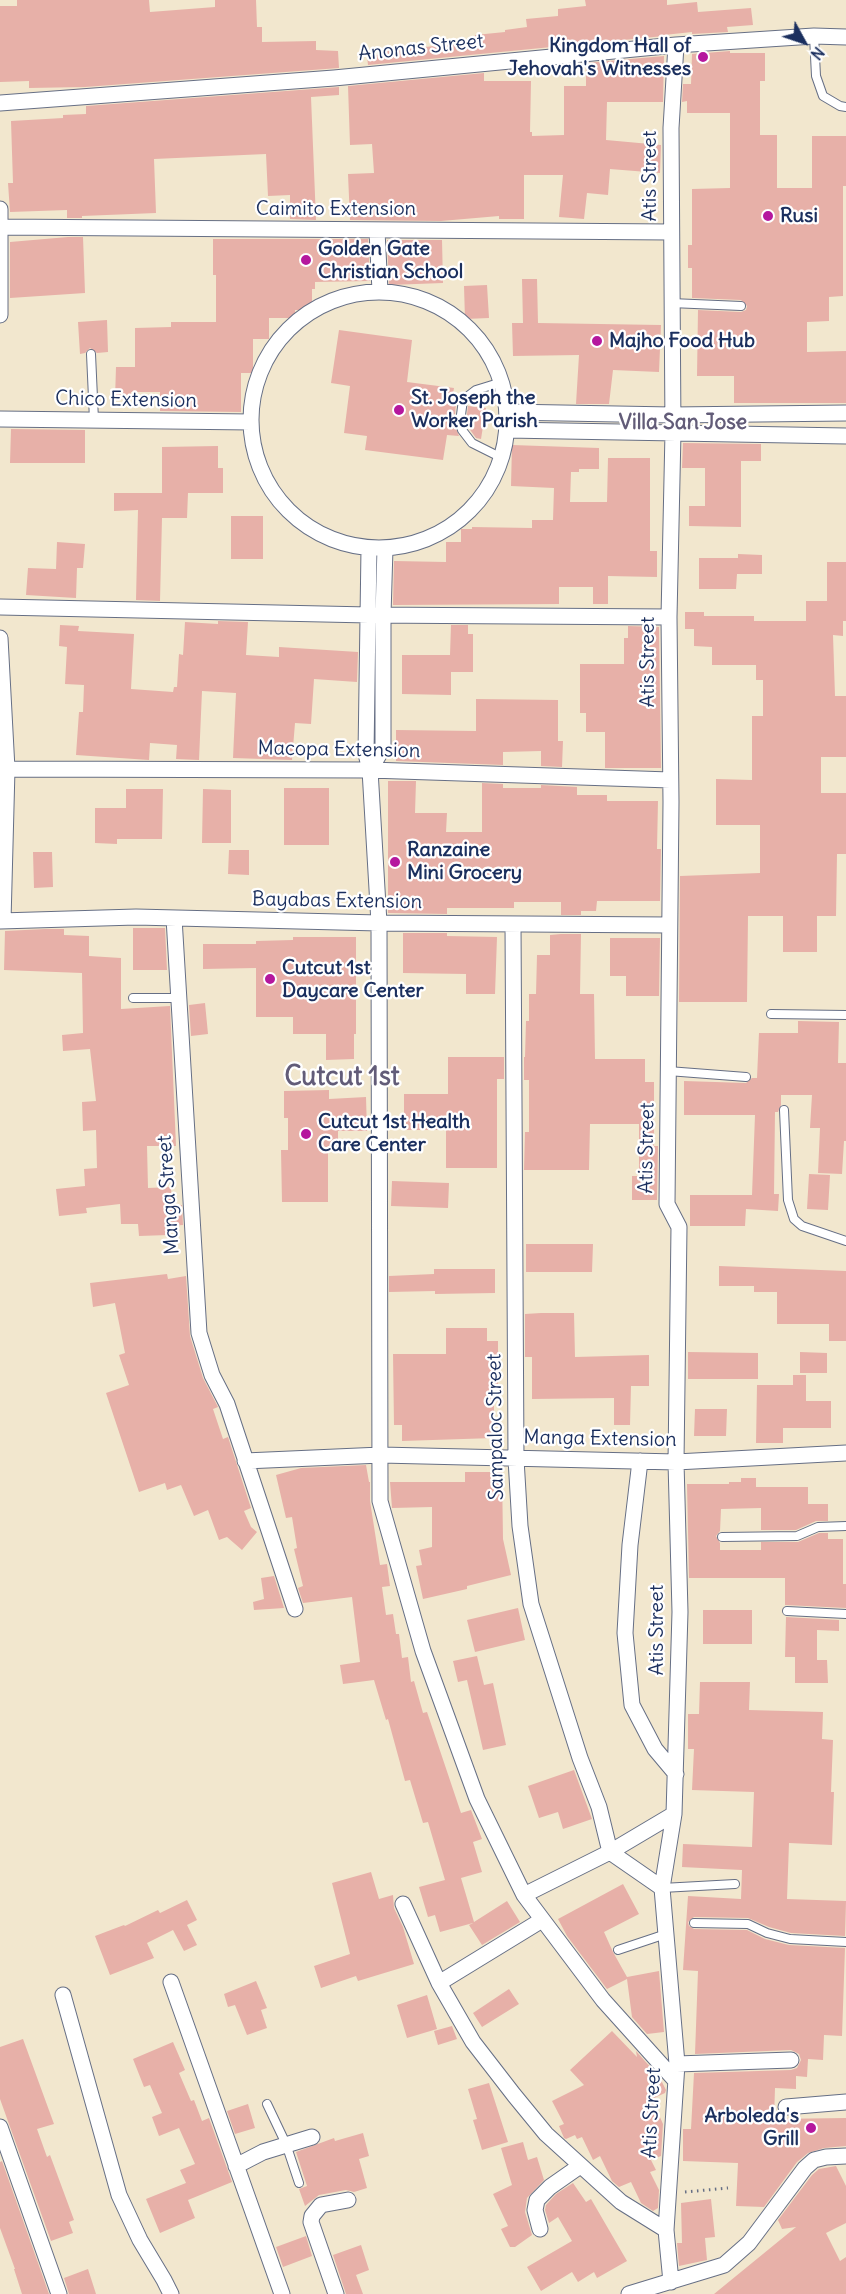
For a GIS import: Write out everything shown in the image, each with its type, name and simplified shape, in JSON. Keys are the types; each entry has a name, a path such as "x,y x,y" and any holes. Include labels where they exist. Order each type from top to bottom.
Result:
{"street":[{"name":"Anonas Street","path":"0,103 334,78 676,45 814,36 846,37"},
{"name":"Atis Street","path":"670,2282 666,2230 676,2072 663,1888 674,1814 680,1612 676,1462 679,1227 667,1204 669,617 673,432 670,232 671,128 676,45"},
{"path":"0,209 0,315"},
{"name":"Caimito Extension","path":"1,227 670,232"},
{"path":"376,231 380,291"},
{"path":"380,291 420,298 456,316 485,345 502,382 507,412 507,430 502,458 484,493 457,521 423,540 377,548 332,540 300,521 274,494 257,460 251,422 257,382 275,345 304,316 340,297 380,291"},
{"path":"507,412 672,415 846,413"},
{"name":"Chico Extension","path":"0,419 251,422"},
{"path":"507,430 846,436"},
{"path":"377,548 376,615 383,748 370,770 379,923 380,1501 423,1651 477,1799 524,1895 542,1920 603,2000 676,2072 791,2060"},
{"path":"0,607 376,615 669,617"},
{"path":"0,638 7,769 2,921"},
{"name":"Macopa Extension","path":"7,769 370,770 670,780"},
{"name":"Bayabas Extension","path":"2,921 136,917 379,923 669,925"},
{"name":"Manga Street","path":"174,918 199,1333 212,1375 227,1404 295,1609"},
{"name":"Sampaloc Street","path":"513,924 516,1459 520,1526 531,1604 580,1758 599,1807 610,1852"},
{"name":"Manga Extension","path":"245,1461 381,1455 676,1462 846,1453"},
{"path":"640,1461 630,1545 625,1633 632,1705 655,1749 676,1774"},
{"path":"524,1895 610,1852 674,1814"},
{"path":"610,1852 663,1888"},
{"path":"402,1904 439,1983 473,2042 507,2086 546,2134 580,2166 621,2202 666,2230"},
{"path":"439,1983 542,1920"},
{"path":"171,1982 282,2294"},
{"path":"63,1995 119,2195 132,2226 171,2294"},
{"path":"786,2107 846,2102"},
{"path":"0,2127 59,2294"},
{"path":"236,2166 286,2144 312,2137"},
{"path":"629,2294 724,2265 749,2243 805,2168 814,2160 826,2157 846,2157"},
{"path":"540,2229 535,2210 537,2200 550,2187 580,2166"},
{"path":"336,2294 310,2222 321,2205 348,2200"}],"lane":[{"path":"814,36 816,76 823,96 846,107"},
{"path":"671,303 741,306"},
{"path":"91,354 94,420"},
{"path":"502,382 476,390 464,400 460,422 462,430 472,443 502,458"},
{"path":"133,999 178,998"},
{"path":"771,1014 846,1016"},
{"path":"668,1071 746,1077"},
{"path":"784,1110 788,1200 794,1219 802,1226 846,1241"},
{"path":"722,1536 796,1536 818,1527 846,1526"},
{"path":"786,1611 846,1614"},
{"path":"663,1888 735,1884"},
{"path":"694,1923 748,1924 767,1933 790,1939 846,1942"},
{"path":"618,1950 666,1934"},
{"path":"267,2104 286,2144 299,2183"}],"path":[{"path":"668,2194 728,2188"}],"building":[{"path":"17,0 149,0 150,12 215,7 215,0 256,0 257,27 262,27 262,42 316,41 316,50 338,51 339,68 85,87 29,88 29,81 0,82 0,6 17,6"},
{"path":"585,0 667,0 667,5 697,2 698,12 751,8 753,25 727,27 728,32 692,34 692,32 368,65 367,56 384,54 384,51 476,42 475,35 527,27 526,19 558,16 558,9 586,6"},
{"path":"730,51 730,53 765,53 765,81 760,81 760,135 777,135 777,188 812,188 812,136 846,136 846,186 843,186 843,296 829,297 829,321 807,322 807,352 846,351 846,403 734,403 734,376 697,376 698,310 741,312 746,310 747,306 741,300 692,298 692,268 688,268 688,245 692,245 692,189 730,188 730,113 687,113 687,101 682,102 683,84 691,84 692,54"},
{"path":"664,56 663,102 607,102 606,140 661,145 660,173 610,169 608,195 587,193 584,219 559,217 563,175 524,175 524,219 499,219 499,216 441,221 350,220 348,174 374,173 372,144 350,145 348,86 484,73 484,81 531,81 530,132 532,136 564,135 564,86 586,86 586,63"},
{"path":"339,87 339,95 311,97 316,220 290,219 290,195 268,196 266,154 154,159 156,213 67,218 67,210 10,212 8,183 13,183 11,121 63,118 63,115 86,114 86,106"},
{"path":"83,237 85,293 10,298 10,242"},
{"path":"213,239 368,239 370,281 315,282 315,289 312,289 312,310 295,310 295,318 269,318 269,339 253,339 253,373 241,373 241,412 160,411 160,392 131,392 131,400 115,399 116,367 135,367 135,328 171,327 171,322 216,322"},
{"path":"387,240 442,240 443,283 389,285"},
{"path":"522,279 537,279 538,323 661,325 659,372 613,370 609,404 576,404 579,355 513,356 512,323 523,323"},
{"path":"487,285 489,318 465,319 464,286"},
{"path":"107,320 108,352 97,353 90,348 80,354 78,322"},
{"name":"St. Joseph the Worker Parish","path":"339,330 412,340 407,382 454,388 451,404 456,404 454,423 459,436 447,435 443,460 365,450 367,436 344,433 350,386 331,383"},
{"path":"468,406 486,408 481,439 476,438 466,422"},
{"path":"11,429 85,430 85,463 10,463"},
{"path":"683,443 761,444 761,461 741,461 741,527 689,526 689,506 705,506 705,468 682,468"},
{"path":"512,445 599,448 599,469 579,469 579,472 571,472 570,502 607,502 608,458 650,458 650,551 657,551 657,577 608,576 608,604 593,604 593,587 559,587 559,604 393,605 394,561 446,562 446,542 461,542 461,529 472,529 472,527 532,528 532,520 553,520 554,488 511,486"},
{"path":"218,446 218,468 223,468 223,493 188,493 187,518 162,518 160,601 136,600 138,510 114,511 114,493 162,493 162,447"},
{"path":"231,516 263,516 263,559 231,559"},
{"path":"57,542 85,544 83,568 77,568 76,598 26,595 28,568 56,569"},
{"path":"738,554 762,555 762,574 737,574 736,589 699,589 699,558 738,558"},
{"path":"827,562 846,562 846,621 843,621 843,636 833,635 835,696 846,696 846,757 821,757 821,793 846,793 846,854 837,854 836,916 817,916 817,952 783,952 783,916 748,916 747,1002 679,1002 680,876 760,873 760,825 716,825 716,779 752,780 752,716 763,716 763,680 756,680 756,665 712,665 712,647 694,646 694,629 685,629 685,612 704,612 704,616 754,616 754,621 806,621 806,601 827,601"},
{"path":"218,621 248,622 246,655 279,657 279,647 358,652 357,682 314,679 311,724 295,723 292,760 233,758 236,693 202,691 199,760 176,759 177,745 150,743 149,760 76,755 79,712 83,712 84,685 65,684 67,647 59,646 60,625 79,626 78,631 134,634 131,689 173,692 174,687 177,687 179,654 183,655 185,622 218,624"},
{"path":"451,625 468,625 468,634 473,634 473,672 451,672 451,695 402,694 402,655 450,655"},
{"path":"628,626 659,627 661,768 605,768 605,732 586,732 586,713 580,713 580,664 624,664 624,638 628,638"},
{"path":"476,699 558,700 558,741 563,741 562,767 541,766 541,751 503,752 503,765 396,761 396,730 476,731"},
{"path":"388,781 416,781 415,813 447,813 446,832 482,832 482,783 503,784 503,788 541,788 541,785 577,787 577,795 607,795 607,801 658,801 657,849 661,849 660,901 597,901 596,911 581,911 581,915 561,915 561,902 514,902 514,908 447,908 447,914 388,913"},
{"path":"284,788 329,788 329,845 284,845"},
{"path":"126,789 163,789 162,839 117,839 117,844 95,843 95,808 126,808"},
{"path":"203,789 231,790 231,843 202,843"},
{"path":"229,850 249,850 249,875 228,874"},
{"path":"33,852 52,852 53,887 34,888"},
{"path":"133,928 165,928 167,970 133,970"},
{"path":"64,929 64,935 89,936 89,956 121,958 121,1009 170,1006 176,1146 147,1146 148,1188 171,1187 172,1206 182,1205 183,1225 167,1226 168,1235 139,1236 138,1224 121,1224 120,1204 86,1208 87,1213 59,1216 56,1189 85,1186 84,1169 97,1168 96,1130 83,1131 82,1102 96,1101 90,1049 63,1051 62,1035 83,1033 82,973 4,970 5,931"},
{"path":"403,933 447,933 447,936 497,937 495,994 466,994 466,974 403,973"},
{"path":"581,934 580,994 594,994 595,1059 645,1059 645,1082 654,1082 654,1146 658,1146 657,1200 632,1200 632,1176 639,1176 639,1124 590,1124 589,1170 524,1170 525,1132 529,1132 529,1080 524,1080 524,1057 526,1021 529,1021 529,994 536,994 537,955 550,955 550,935"},
{"path":"293,937 356,937 354,1059 326,1060 326,1034 293,1034 293,1017 256,1017 256,968 203,969 203,944 256,944 256,941 293,940"},
{"path":"610,938 660,938 659,996 626,996 626,976 610,976"},
{"path":"205,1003 208,1034 191,1036 189,1005"},
{"path":"798,1021 839,1022 838,1063 846,1063 846,1141 844,1141 842,1174 818,1173 820,1128 810,1128 812,1095 781,1095 781,1105 778,1112 775,1112 774,1194 779,1194 778,1211 746,1209 745,1226 690,1226 690,1195 752,1195 755,1115 684,1115 684,1081 746,1083 752,1078 757,1078 759,1033 798,1033"},
{"path":"448,1057 504,1057 504,1079 497,1079 497,1168 446,1168 446,1130 404,1130 404,1094 448,1094"},
{"path":"329,1090 329,1099 366,1097 367,1131 338,1131 338,1147 328,1147 328,1202 282,1202 281,1150 288,1150 288,1118 284,1118 284,1091"},
{"path":"809,1174 830,1175 828,1210 807,1209"},
{"path":"392,1181 449,1183 448,1208 391,1206"},
{"path":"526,1244 593,1244 592,1272 526,1272"},
{"path":"719,1266 846,1271 846,1341 829,1341 829,1324 777,1324 777,1292 754,1292 754,1286 719,1286"},
{"path":"434,1269 495,1269 495,1293 389,1292 389,1276 434,1274"},
{"path":"167,1274 168,1279 186,1276 190,1336 203,1378 218,1407 213,1409 223,1439 228,1437 251,1508 244,1511 251,1527 257,1532 242,1550 227,1537 219,1540 208,1510 194,1516 181,1485 167,1490 165,1483 139,1492 106,1393 129,1385 119,1355 125,1353 115,1303 93,1307 90,1283"},
{"path":"574,1313 575,1357 649,1355 649,1386 631,1386 630,1425 614,1425 614,1398 532,1399 532,1357 525,1357 525,1314"},
{"path":"446,1328 487,1328 487,1341 498,1341 498,1384 494,1384 494,1438 402,1441 402,1425 394,1425 393,1354 446,1354"},
{"path":"688,1352 758,1353 758,1379 688,1379"},
{"path":"800,1352 827,1353 827,1373 800,1373"},
{"path":"793,1375 806,1375 806,1401 831,1401 831,1428 783,1428 783,1443 756,1443 757,1385 793,1385"},
{"path":"695,1409 727,1409 726,1436 694,1436"},
{"path":"366,1465 380,1565 387,1564 390,1586 382,1587 386,1615 393,1614 396,1634 399,1634 402,1658 408,1657 411,1682 414,1681 423,1713 427,1712 461,1813 471,1810 482,1839 473,1842 482,1872 461,1878 474,1922 507,1901 520,1922 482,1945 469,1925 473,1923 440,1932 435,1915 428,1917 419,1887 445,1880 428,1822 423,1823 410,1780 405,1781 388,1719 386,1720 374,1680 343,1684 340,1665 360,1662 352,1597 303,1603 298,1588 303,1586 294,1549 297,1548 292,1517 286,1518 276,1475 301,1468"},
{"path":"465,1472 502,1472 503,1539 511,1575 467,1586 467,1589 423,1599 416,1566 422,1565 419,1550 432,1547 432,1507 392,1508 390,1482 465,1482"},
{"path":"741,1478 756,1478 756,1487 808,1487 808,1504 828,1504 828,1521 816,1521 796,1530 761,1530 761,1508 721,1509 720,1531 716,1536 720,1543 720,1550 761,1550 761,1542 798,1542 819,1533 828,1533 828,1539 843,1539 843,1584 846,1584 846,1608 785,1605 785,1578 689,1578 687,1484 729,1484 729,1482 741,1482"},
{"path":"274,1576 284,1608 254,1610 253,1602 264,1599 261,1578"},
{"path":"518,1608 525,1640 475,1652 467,1620"},
{"path":"703,1610 752,1610 752,1644 703,1644"},
{"path":"786,1617 839,1620 839,1631 817,1630 817,1660 827,1660 828,1683 795,1683 795,1657 785,1657"},
{"path":"477,1656 484,1685 493,1683 506,1745 483,1750 467,1680 458,1682 453,1661"},
{"path":"700,1682 750,1682 749,1710 823,1712 822,1739 833,1740 832,1845 789,1843 787,1899 846,1901 845,1936 791,1933 748,1918 694,1917 688,1922 689,1926 694,1929 747,1930 765,1939 789,1945 845,1948 842,2036 824,2035 823,2060 808,2059 807,2077 796,2076 796,2089 775,2088 774,2119 846,2118 846,2146 824,2148 808,2153 797,2162 764,2207 736,2206 738,2163 683,2161 683,2129 691,2129 694,2073 791,2070 797,2068 801,2060 799,2054 791,2050 695,2054 698,1971 683,1970 688,1896 741,1899 742,1870 682,1867 683,1844 752,1847 754,1792 692,1790 694,1749 688,1749 688,1714 699,1714"},
{"path":"574,1770 592,1819 563,1829 558,1812 539,1818 528,1786"},
{"path":"371,1872 379,1899 393,1895 394,1908 403,1927 414,1964 358,1981 356,1976 321,1988 314,1966 350,1954 332,1883"},
{"path":"623,1884 639,1914 604,1932 627,1977 659,1971 664,2032 647,2034 632,2017 627,1979 607,1989 567,1936 558,1919"},
{"path":"187,1900 197,1920 187,1925 197,1945 184,1951 173,1930 147,1943 154,1958 110,1975 95,1936 125,1926 158,1910 160,1913"},
{"path":"256,1981 267,2008 261,2010 267,2028 247,2035 235,2005 228,2007 224,1994"},
{"path":"509,1989 519,2004 482,2027 473,2013"},
{"path":"427,1995 437,2029 407,2038 397,2005"},
{"path":"452,2026 457,2039 438,2045 434,2031"},
{"path":"612,2031 637,2057 636,2051 660,2078 666,2090 665,2093 652,2099 663,2124 661,2156 651,2160 656,2170 650,2172 659,2190 658,2208 653,2211 641,2203 631,2182 619,2187 612,2181 600,2156 593,2160 582,2137 577,2139 575,2135 564,2138 559,2126 564,2124 552,2101 584,2085 570,2070"},
{"path":"23,2039 54,2124 37,2129 47,2157 50,2155 74,2220 69,2222 73,2233 51,2241 0,2099 0,2047"},
{"path":"173,2042 185,2070 179,2073 191,2101 194,2100 202,2121 209,2118 232,2182 188,2200 195,2218 160,2233 146,2199 186,2183 180,2170 195,2164 179,2128 159,2136 152,2117 162,2113 150,2085 144,2087 133,2059"},
{"path":"489,2083 508,2142 482,2150 473,2120 477,2119 468,2089"},
{"path":"248,2104 255,2128 235,2134 227,2111"},
{"path":"363,2133 369,2156 359,2159 367,2188 354,2192 346,2190 319,2195 305,2206 299,2189 307,2186 296,2152 334,2138 335,2141"},
{"path":"523,2142 528,2160 537,2157 544,2180 527,2198 525,2212 532,2235 515,2247 510,2247 501,2229 508,2226 493,2194 512,2185 501,2148"},
{"path":"2,2161 49,2294 22,2294 0,2228 0,2162"},
{"path":"836,2166 846,2186 846,2223 826,2233 840,2261 846,2257 846,2294 714,2294 796,2227 782,2229 778,2220 812,2175 819,2169"},
{"path":"573,2183 586,2202 591,2199 627,2261 597,2278 594,2272 578,2282 572,2272 541,2291 527,2267 572,2241 558,2217 549,2223 545,2210 546,2205 556,2194"},
{"path":"711,2199 715,2237 705,2238 707,2260 679,2266 677,2243 682,2243 681,2203"},
{"path":"306,2236 312,2256 283,2267 276,2247"},
{"path":"361,2245 369,2270 356,2275 363,2294 346,2294 333,2255"},
{"path":"88,2269 96,2294 69,2294 64,2278"}],"place":[{"name":"Kingdom Hall of Jehovah's Witnesses","path":"703,57"},
{"name":"Rusi","path":"768,216"},
{"name":"Golden Gate Christian School","path":"306,260"},
{"name":"Majho Food Hub","path":"597,341"},
{"name":"St. Joseph the Worker Parish","path":"399,410"},
{"name":"Ranzaine Mini Grocery","path":"395,862"},
{"name":"Cutcut 1st Daycare Center","path":"270,979"},
{"name":"Cutcut 1st Health Care Center","path":"306,1134"},
{"name":"Arboleda's Grill","path":"811,2128"}],"district":[{"name":"Villa San Jose","path":"683,423"},
{"name":"Cutcut 1st","path":"342,1078"}]}
